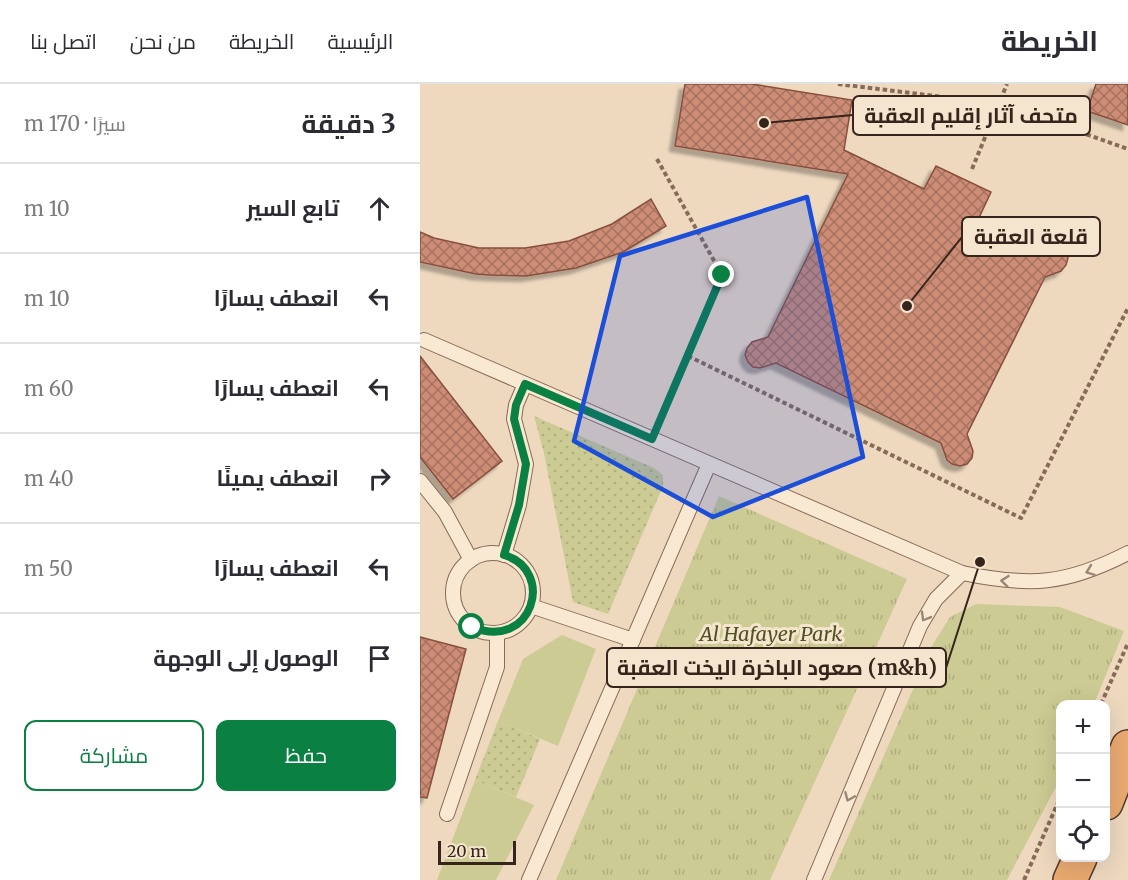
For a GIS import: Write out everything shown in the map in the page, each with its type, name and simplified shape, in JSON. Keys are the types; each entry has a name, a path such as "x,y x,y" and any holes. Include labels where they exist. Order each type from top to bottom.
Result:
{"highway":[{"path":"1110,793 1128,747"},
{"path":"1070,880 1078,862"}],"lane":[{"path":"424,340 962,573 1000,581 1049,581 1078,575 1128,553"},
{"path":"504,555 519,505 526,464 514,419 516,405 525,384"},
{"path":"529,880 709,464"},
{"path":"420,481 445,512 471,560"},
{"path":"484,554 504,555 522,565 530,576 533,588 531,606 520,623 509,630 497,633 484,632 472,627 462,619 456,608 453,594 455,581 461,569 471,560 484,554"},
{"path":"814,880 920,626 936,599 962,573"},
{"path":"531,606 633,640"},
{"path":"447,814 497,667 497,633"}],"path":[{"path":"838,84 1000,104 1128,149"},
{"path":"972,170 1007,84"},
{"path":"652,439 722,275 657,159"},
{"path":"688,356 1021,518 1128,308"},
{"path":"1103,700 1128,642"},
{"path":"1024,880 1056,807"}],"highlighted area":[{"path":"807,197 863,457 713,517 574,441 620,256"}],"green space":[{"path":"534,416 654,468 663,475 663,486 608,614 573,602 544,453"},
{"name":"Al Hafayer Park","path":"719,496 907,579 770,880 556,880"},
{"path":"976,604 1060,607 1124,631 1096,700 1056,700 1056,787 1007,880 829,880 933,644 950,617"},
{"path":"562,635 596,649 558,746 498,721 523,659"},
{"path":"498,721 540,739 516,797 475,780"},
{"path":"475,780 534,805 496,880 437,880"}],"building":[{"path":"685,84 752,84 852,100 844,150 924,189 936,166 991,192 977,222 1035,250 1052,245 1060,246 1066,251 1068,258 1066,265 1061,271 1045,277 967,434 973,451 972,458 967,464 960,466 952,464 947,460 941,443 776,363 760,368 753,367 748,362 745,355 747,348 752,342 768,337 848,174 675,146"},
{"path":"1096,84 1128,84 1128,125 1087,111"},
{"path":"651,199 666,226 623,252 576,268 526,276 490,275 420,262 420,232 434,238 479,248 525,248 569,241 612,224"},
{"path":"420,356 502,461 453,499 420,457"},
{"path":"420,637 466,649 427,798 420,797"}],"place":[{"name":"متحف آثار إقليم العقبة","path":"764,123"},
{"name":"قلعة العقبة","path":"907,306"},
{"name":"صعود الباخرة اليخت العقبة (m&h)","path":"980,562"}],"route":[{"path":"472,627 484,632 497,633 509,630 520,623 528,613 532,601 533,588 530,576 522,565 504,555 519,505 526,464 514,419 516,405 525,384 652,439 722,275"}]}
